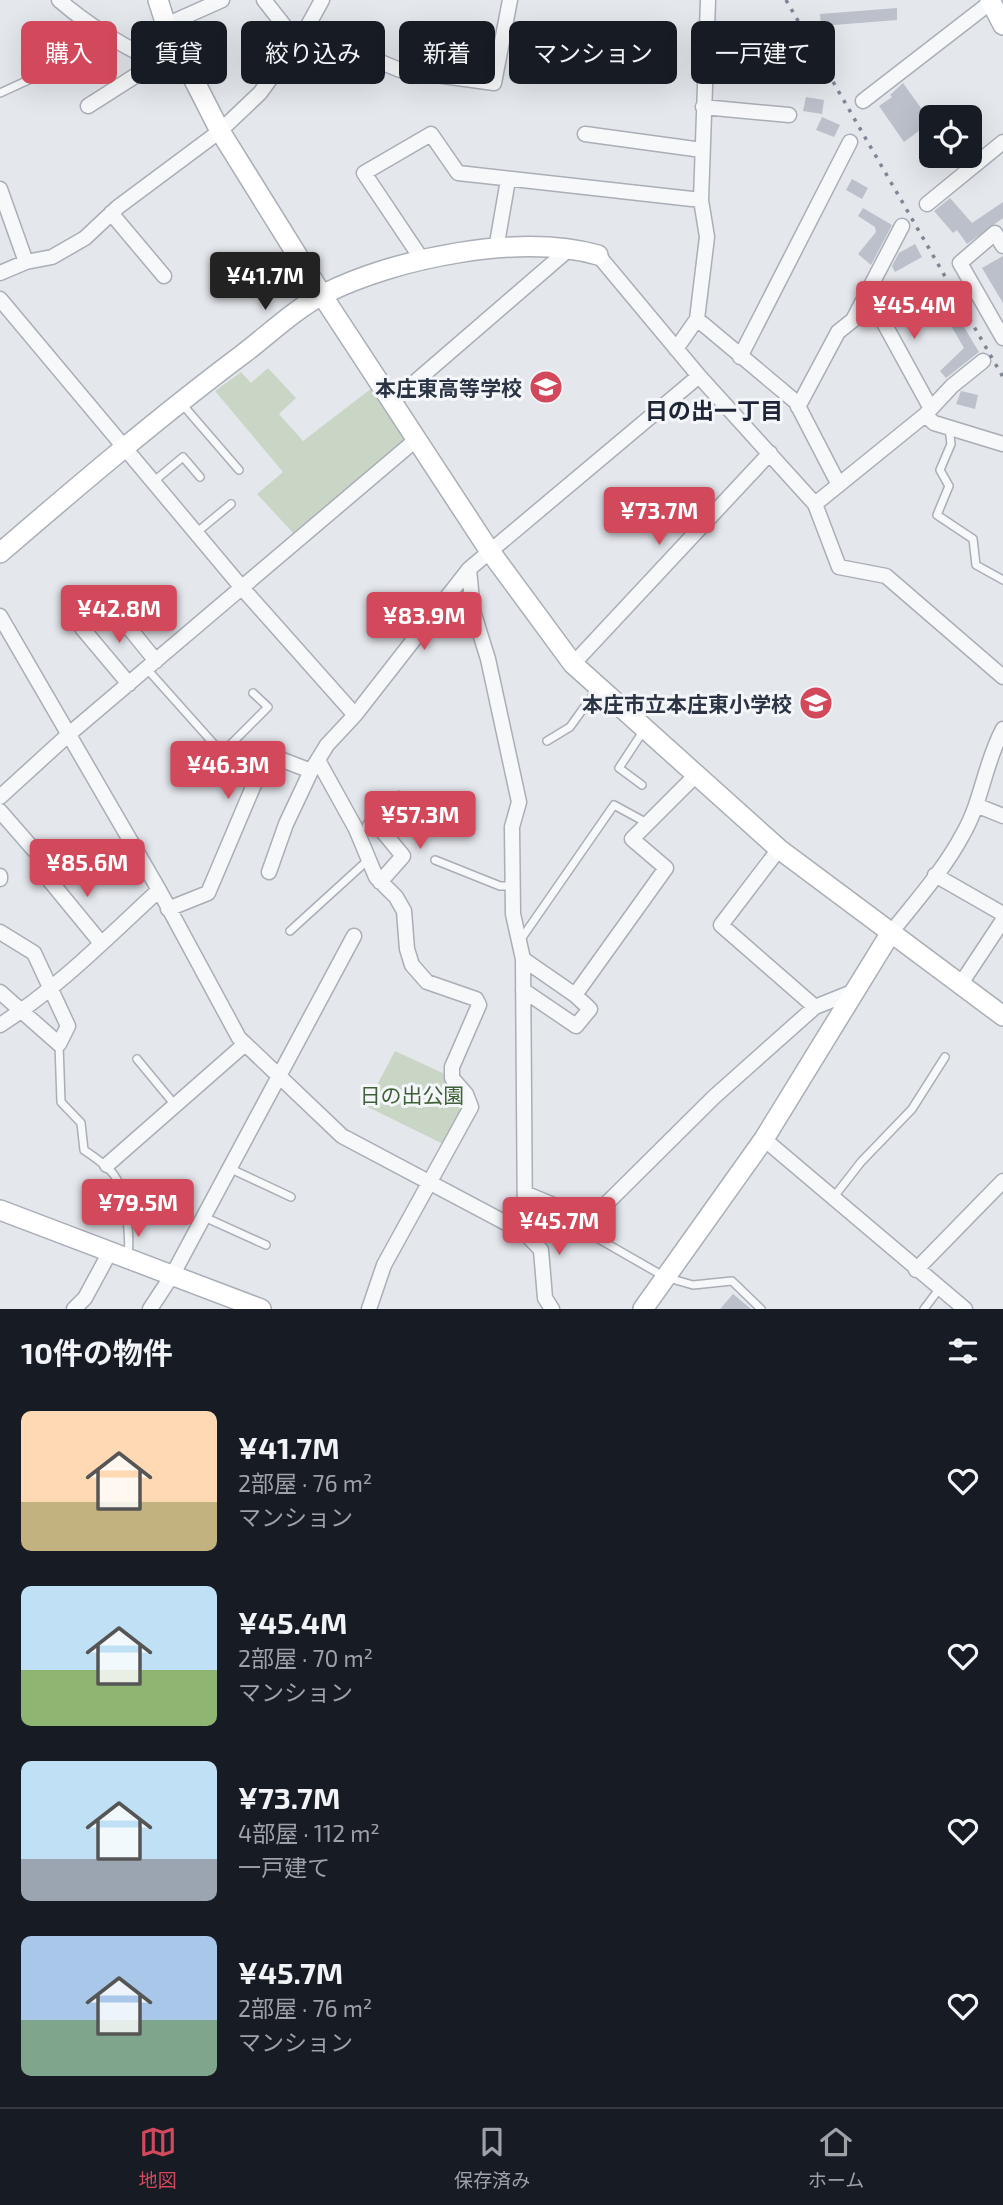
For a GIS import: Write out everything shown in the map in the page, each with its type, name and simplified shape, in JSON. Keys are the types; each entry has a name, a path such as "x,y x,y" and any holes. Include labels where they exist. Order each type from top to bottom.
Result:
{"street":[{"path":"59,0 84,21"},
{"path":"158,0 165,21"},
{"path":"175,21 222,0"},
{"path":"264,0 286,21"},
{"path":"385,66 400,71 494,83 510,0"},
{"path":"676,349 697,319 707,237 701,200 708,0"},
{"path":"863,101 990,1 1003,25"},
{"path":"309,21 319,2"},
{"path":"88,106 131,79"},
{"path":"195,84 220,131 322,295 489,550 573,664 779,849 1003,1016"},
{"path":"0,272 26,262 52,257 85,238 111,213 220,131 266,84"},
{"path":"703,107 789,115"},
{"path":"423,261 364,173 431,134 458,173 701,200"},
{"path":"585,134 702,150"},
{"path":"740,358 850,142"},
{"path":"927,204 1003,142"},
{"path":"496,249 508,180"},
{"path":"0,189 26,262"},
{"path":"111,213 164,276"},
{"path":"798,407 838,332 853,320 902,226"},
{"path":"1003,246 995,233 960,262 1003,338"},
{"path":"0,553 180,401 322,295 455,252 496,249 568,250 598,255 699,376 815,504 839,567 886,576 1003,677"},
{"path":"393,401 568,250"},
{"path":"867,292 934,424 1003,444"},
{"path":"0,299 243,589 355,715"},
{"path":"697,319 798,407 839,485"},
{"path":"815,504 983,361"},
{"path":"270,872 286,824 327,745 355,715 469,569 699,376"},
{"path":"0,797 68,735 418,438"},
{"path":"573,664 770,453"},
{"path":"469,569 473,611 488,659 519,802 512,827 512,886 513,914 523,959 527,1194 525,1233"},
{"path":"104,597 152,665"},
{"path":"0,616 159,890 200,971 245,1044 342,1136 525,1233 541,1250 545,1298 552,1309"},
{"path":"82,628 129,684"},
{"path":"643,1309 764,1139 890,934 963,834 976,805 991,751 1003,729"},
{"path":"169,909 208,893 267,754 315,767 360,837 380,882 396,897 404,911 407,948 421,975 427,982 477,999 479,1005 452,1067 452,1078 466,1094 471,1107 384,1265 369,1309"},
{"path":"575,995 666,868 632,839 695,776"},
{"path":"360,837 400,799"},
{"path":"976,805 1003,816"},
{"path":"0,811 34,850"},
{"path":"375,822 403,856 380,882"},
{"path":"779,849 721,925 815,1007"},
{"path":"935,875 1003,914"},
{"path":"46,876 101,943"},
{"path":"0,1025 49,989 159,890"},
{"path":"960,985 1003,920"},
{"path":"150,1309 173,1274 354,936"},
{"path":"0,992 59,1044 68,1026 49,989 41,962 34,953 2,938"},
{"path":"523,959 575,995 590,1009 576,1026 523,990"},
{"path":"527,1194 585,1217 629,1185 714,1097 815,1007 855,991"},
{"path":"107,1165 245,1044"},
{"path":"764,1139 965,1309"},
{"path":"916,1270 1003,1181"},
{"path":"0,1210 120,1253 261,1309"},
{"path":"74,1309 120,1253"}],"lane":[{"path":"0,93 21,83"},
{"path":"180,401 239,470"},
{"path":"949,428 951,443 940,470 949,486 937,515 973,539 976,565 1003,580"},
{"path":"153,482 183,457 200,477"},
{"path":"196,533 231,504"},
{"path":"152,665 222,753 268,707 253,693"},
{"path":"547,741 570,727 599,687"},
{"path":"642,785 619,768 644,729"},
{"path":"519,943 614,805 648,824"},
{"path":"290,931 369,859"},
{"path":"435,859 500,886 512,886"},
{"path":"59,1044 61,1101 81,1123 84,1150 107,1165 124,1189 131,1232 120,1253"},
{"path":"833,1198 861,1162 912,1109 945,1057"},
{"path":"137,1059 175,1105"},
{"path":"228,1168 291,1197"},
{"path":"202,1216 266,1245"},
{"path":"585,1217 590,1234 666,1277 693,1285 732,1281 761,1309"},
{"path":"924,1309 940,1289"}],"green space":[{"path":"268,368 296,398 279,414 303,441 372,388 408,439 295,535 257,494 283,472 215,391 241,372 251,383"},
{"name":"日の出公園","path":"395,1051 447,1075 466,1105 443,1144 366,1106"}],"building":[{"path":"897,8 897,20 835,25 835,21 821,21 820,14"},
{"path":"903,83 919,105 919,131 904,142 879,106 892,97 890,95"},
{"path":"806,97 824,100 822,114 803,111"},
{"path":"822,117 840,125 834,137 816,130"},
{"path":"852,179 868,188 862,199 846,190"},
{"path":"950,198 972,223 1003,202 1003,218 967,244 957,230 953,233 934,211"},
{"path":"863,208 892,225 871,265 858,254 876,232 875,227 858,216"},
{"path":"915,244 922,257 895,272 892,266 899,253"},
{"path":"1003,256 1003,303 982,268"},
{"path":"952,307 979,352 946,378 940,371 964,348 943,312"},
{"path":"961,391 978,395 975,409 956,404"},
{"path":"733,1294 751,1309 720,1309"}],"railway":[{"path":"786,0 1003,377"}],"place":[{"name":"本庄東高等学校","path":"546,387"},
{"name":"本庄市立本庄東小学校","path":"816,703"}],"district":[{"name":"日の出一丁目","path":"714,410"}]}
